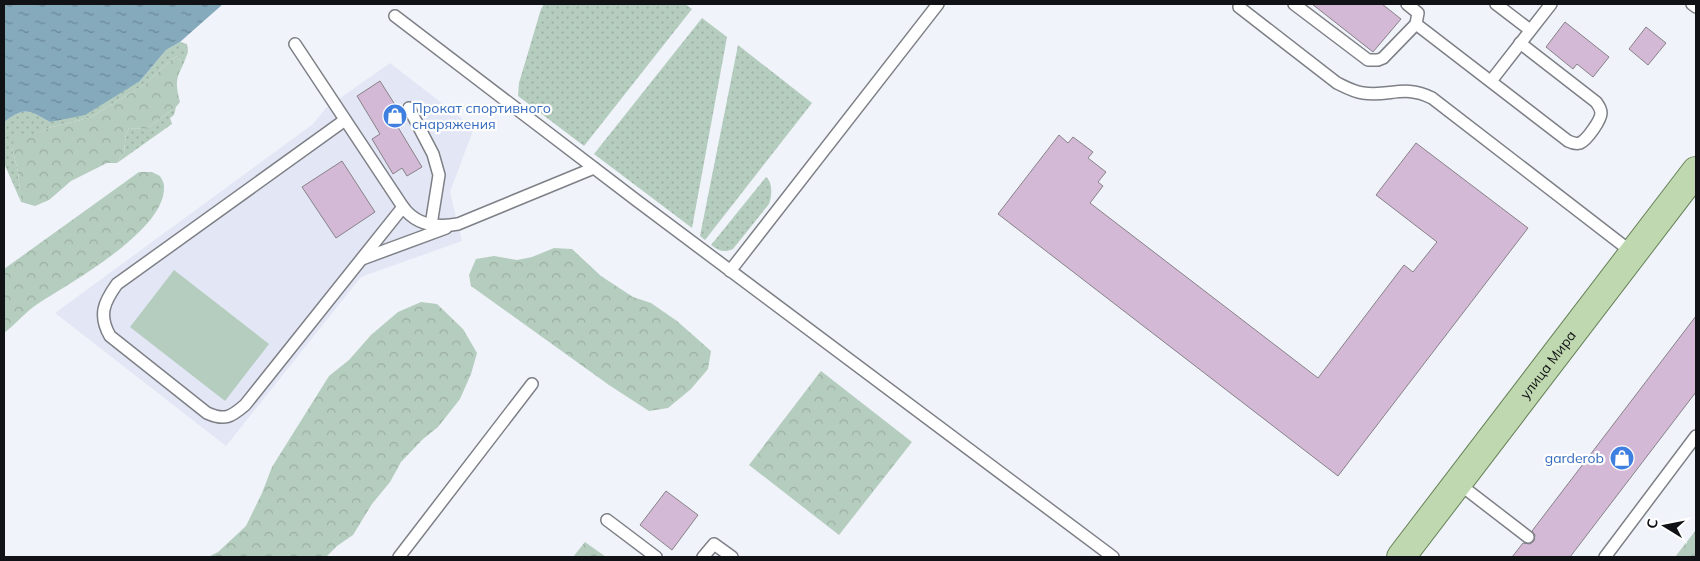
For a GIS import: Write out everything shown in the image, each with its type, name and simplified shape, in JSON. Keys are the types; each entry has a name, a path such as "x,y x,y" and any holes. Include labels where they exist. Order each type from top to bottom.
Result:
{"main road":[{"name":"улица Мира","path":"1401,557 1696,171"}],"lane":[{"path":"730,271 938,4"},
{"path":"1294,4 1368,60 1384,58 1420,14"},
{"path":"1407,4 1491,81 1568,141 1573,144 1585,139 1602,114 1600,107 1520,43"},
{"path":"1496,4 1530,30"},
{"path":"1491,81 1551,4"},
{"path":"1692,4 1696,7"},
{"path":"1240,7 1337,83 1350,90 1375,94 1400,90 1413,91 1432,98 1633,253"},
{"path":"395,16 730,271 1113,557"},
{"path":"295,44 403,206 417,220 432,225 447,226 457,224"},
{"path":"409,108 433,154 439,175 432,225"},
{"path":"345,120 117,284 105,304 104,325 110,336 207,413 215,417 226,418 235,414 245,405 403,206"},
{"path":"361,259 457,224 594,168"},
{"path":"399,557 532,384"},
{"path":"1605,557 1696,436"},
{"path":"1458,483 1528,537"},
{"path":"607,520 656,557"},
{"path":"703,557 714,544 732,557"}],"shaded area":[{"path":"390,63 474,128 450,192 462,241 361,277 226,446 55,313 313,124 326,108"}],"green space":[{"path":"544,4 685,4 692,9 584,146 518,96 519,83"},
{"path":"702,18 727,37 692,228 594,154"},
{"path":"180,42 187,44 188,52 183,65 177,56 144,85 89,118 48,128 12,147 18,172 21,202 4,163 4,122 17,114 27,112 50,122 140,81 166,50"},
{"path":"738,45 812,103 705,240 700,236"},
{"path":"177,56 183,65 177,83 180,102 146,129 129,128 126,134 124,152 117,163 107,163 71,181 49,200 35,206 21,202 18,172 12,147 16,132 31,136 48,128 89,118 144,85"},
{"path":"176,107 174,115 170,118 172,124 117,163 124,152 126,134 129,128 146,129"},
{"path":"139,172 152,172 160,176 164,184 161,203 150,220 115,253 34,306 4,333 4,269"},
{"path":"766,177 770,183 771,190 769,204 733,249 722,251 711,245"},
{"path":"554,248 572,249 601,276 633,297 651,303 677,321 711,351 708,369 691,389 668,408 649,411 609,385 471,286 469,275 476,259 494,256 517,260 532,257"},
{"path":"174,270 269,344 225,401 130,327"},
{"path":"421,302 437,304 463,329 477,353 471,374 460,399 438,427 423,439 401,462 390,482 372,504 353,535 337,546 326,557 208,557 218,552 246,526 272,467 329,376 349,360 371,335 398,312"},
{"path":"821,371 912,442 839,535 749,465"},
{"path":"1696,530 1696,557 1675,557"},
{"path":"585,542 606,557 573,557"}],"water":[{"path":"4,4 223,4 180,42 166,50 140,81 85,115 50,122 32,113 22,112 4,122"}],"building":[{"path":"1312,4 1382,4 1401,19 1373,52"},
{"path":"1565,22 1609,57 1593,77 1577,64 1573,69 1546,47"},
{"path":"1646,27 1666,43 1648,65 1629,49"},
{"path":"380,81 404,119 396,124 422,167 407,176 402,168 393,174 372,139 380,134 357,96"},
{"path":"1059,135 1068,143 1073,137 1093,152 1088,158 1106,172 1098,182 1103,186 1090,203 1318,378 1404,265 1413,272 1437,242 1376,195 1416,143 1528,228 1338,476 998,214"},
{"path":"342,161 375,212 336,238 302,187"},
{"path":"1696,316 1696,392 1570,557 1512,557 1523,543 1530,544 1534,541 1535,535 1532,531"},
{"path":"666,491 698,515 672,550 640,525"}],"place":[{"name":"Прокат спортивного снаряжения","path":"395,116"},
{"name":"garderob","path":"1622,458"}]}
